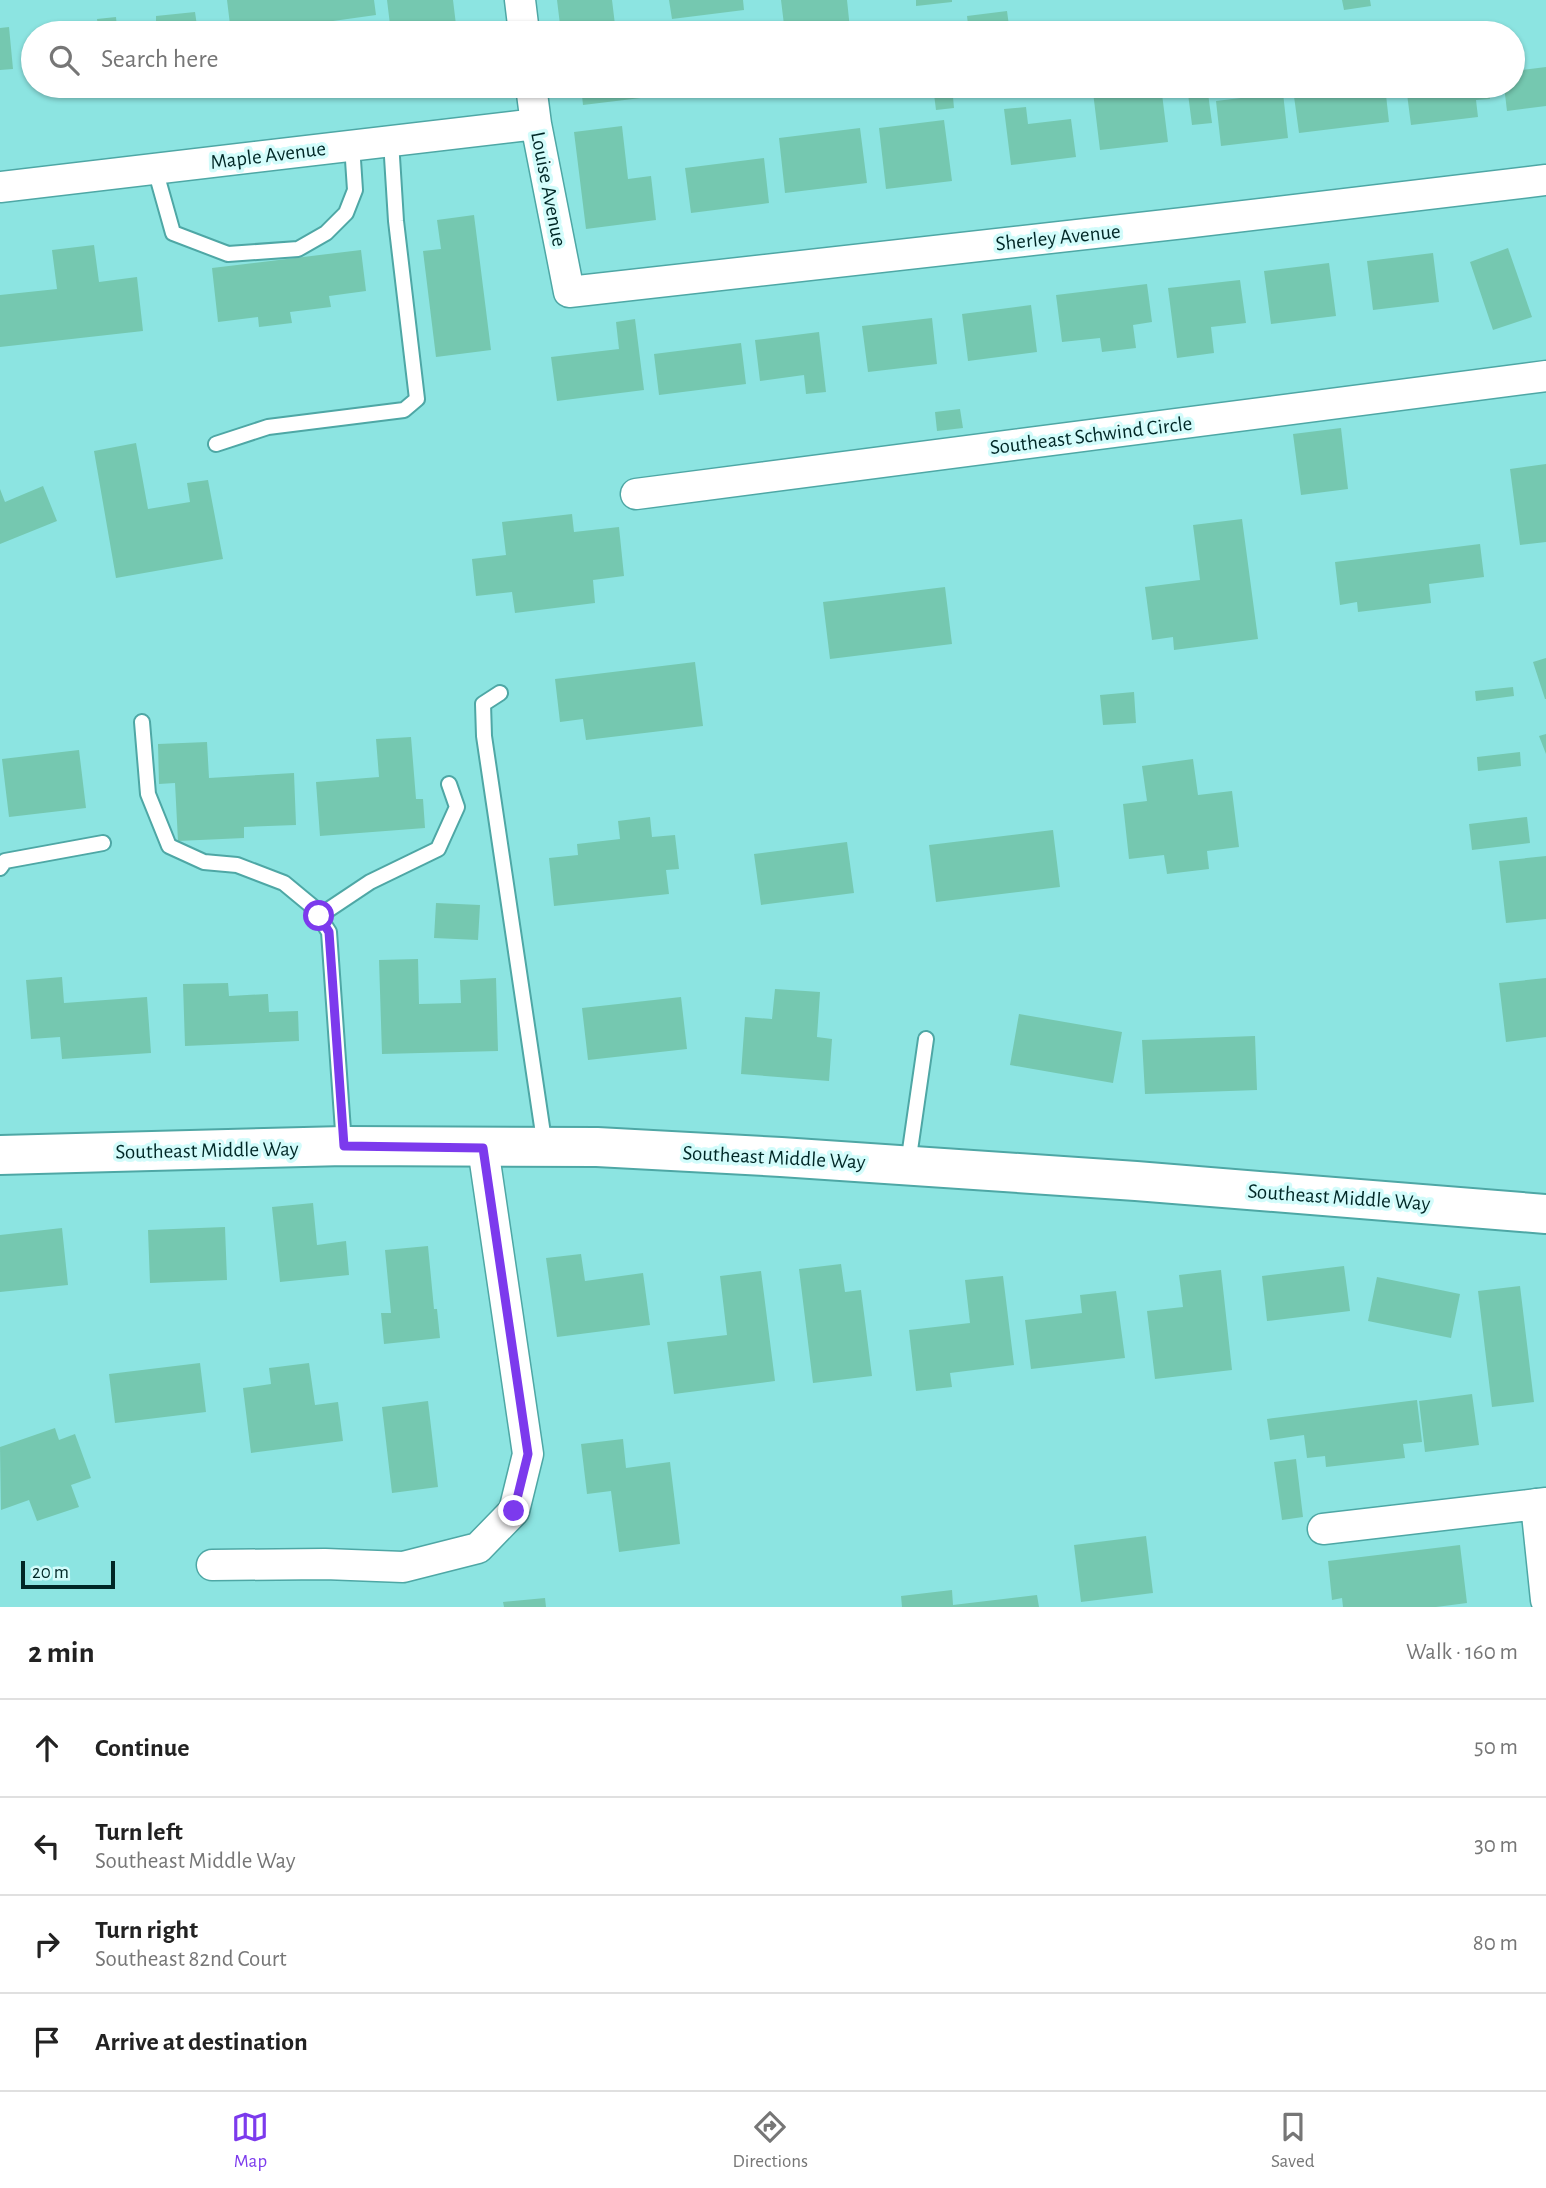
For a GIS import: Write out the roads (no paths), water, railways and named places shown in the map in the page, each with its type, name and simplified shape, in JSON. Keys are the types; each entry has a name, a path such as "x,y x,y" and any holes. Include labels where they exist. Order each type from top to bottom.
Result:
{"street":[{"path":"520,0 523,21"},
{"name":"Louise Avenue","path":"533,98 569,292"},
{"name":"Maple Avenue","path":"0,187 536,124"},
{"name":"Sherley Avenue","path":"569,292 1546,180"},
{"name":"Southeast Schwind Circle","path":"636,494 1546,376"},
{"name":"Southeast Middle Way","path":"0,1155 344,1146 597,1147 1136,1181 1546,1213"},
{"path":"212,1565 325,1564 403,1567 478,1548 514,1511 528,1454 483,1148"},
{"path":"1323,1529 1541,1503 1546,1600"}],"lane":[{"path":"216,444 268,427 404,410 417,399 396,221 391,141"},
{"path":"155,169 173,233 229,254 298,249 326,233 346,213 355,190 352,145"},
{"path":"500,693 483,704 484,736 545,1148"},
{"path":"142,722 148,794 169,846 204,862 237,865 284,883 313,907 329,932 344,1146"},
{"path":"319,916 370,882 438,849 457,807 449,784"},
{"path":"0,868 5,860 103,843"},
{"path":"908,1166 926,1039"}]}
